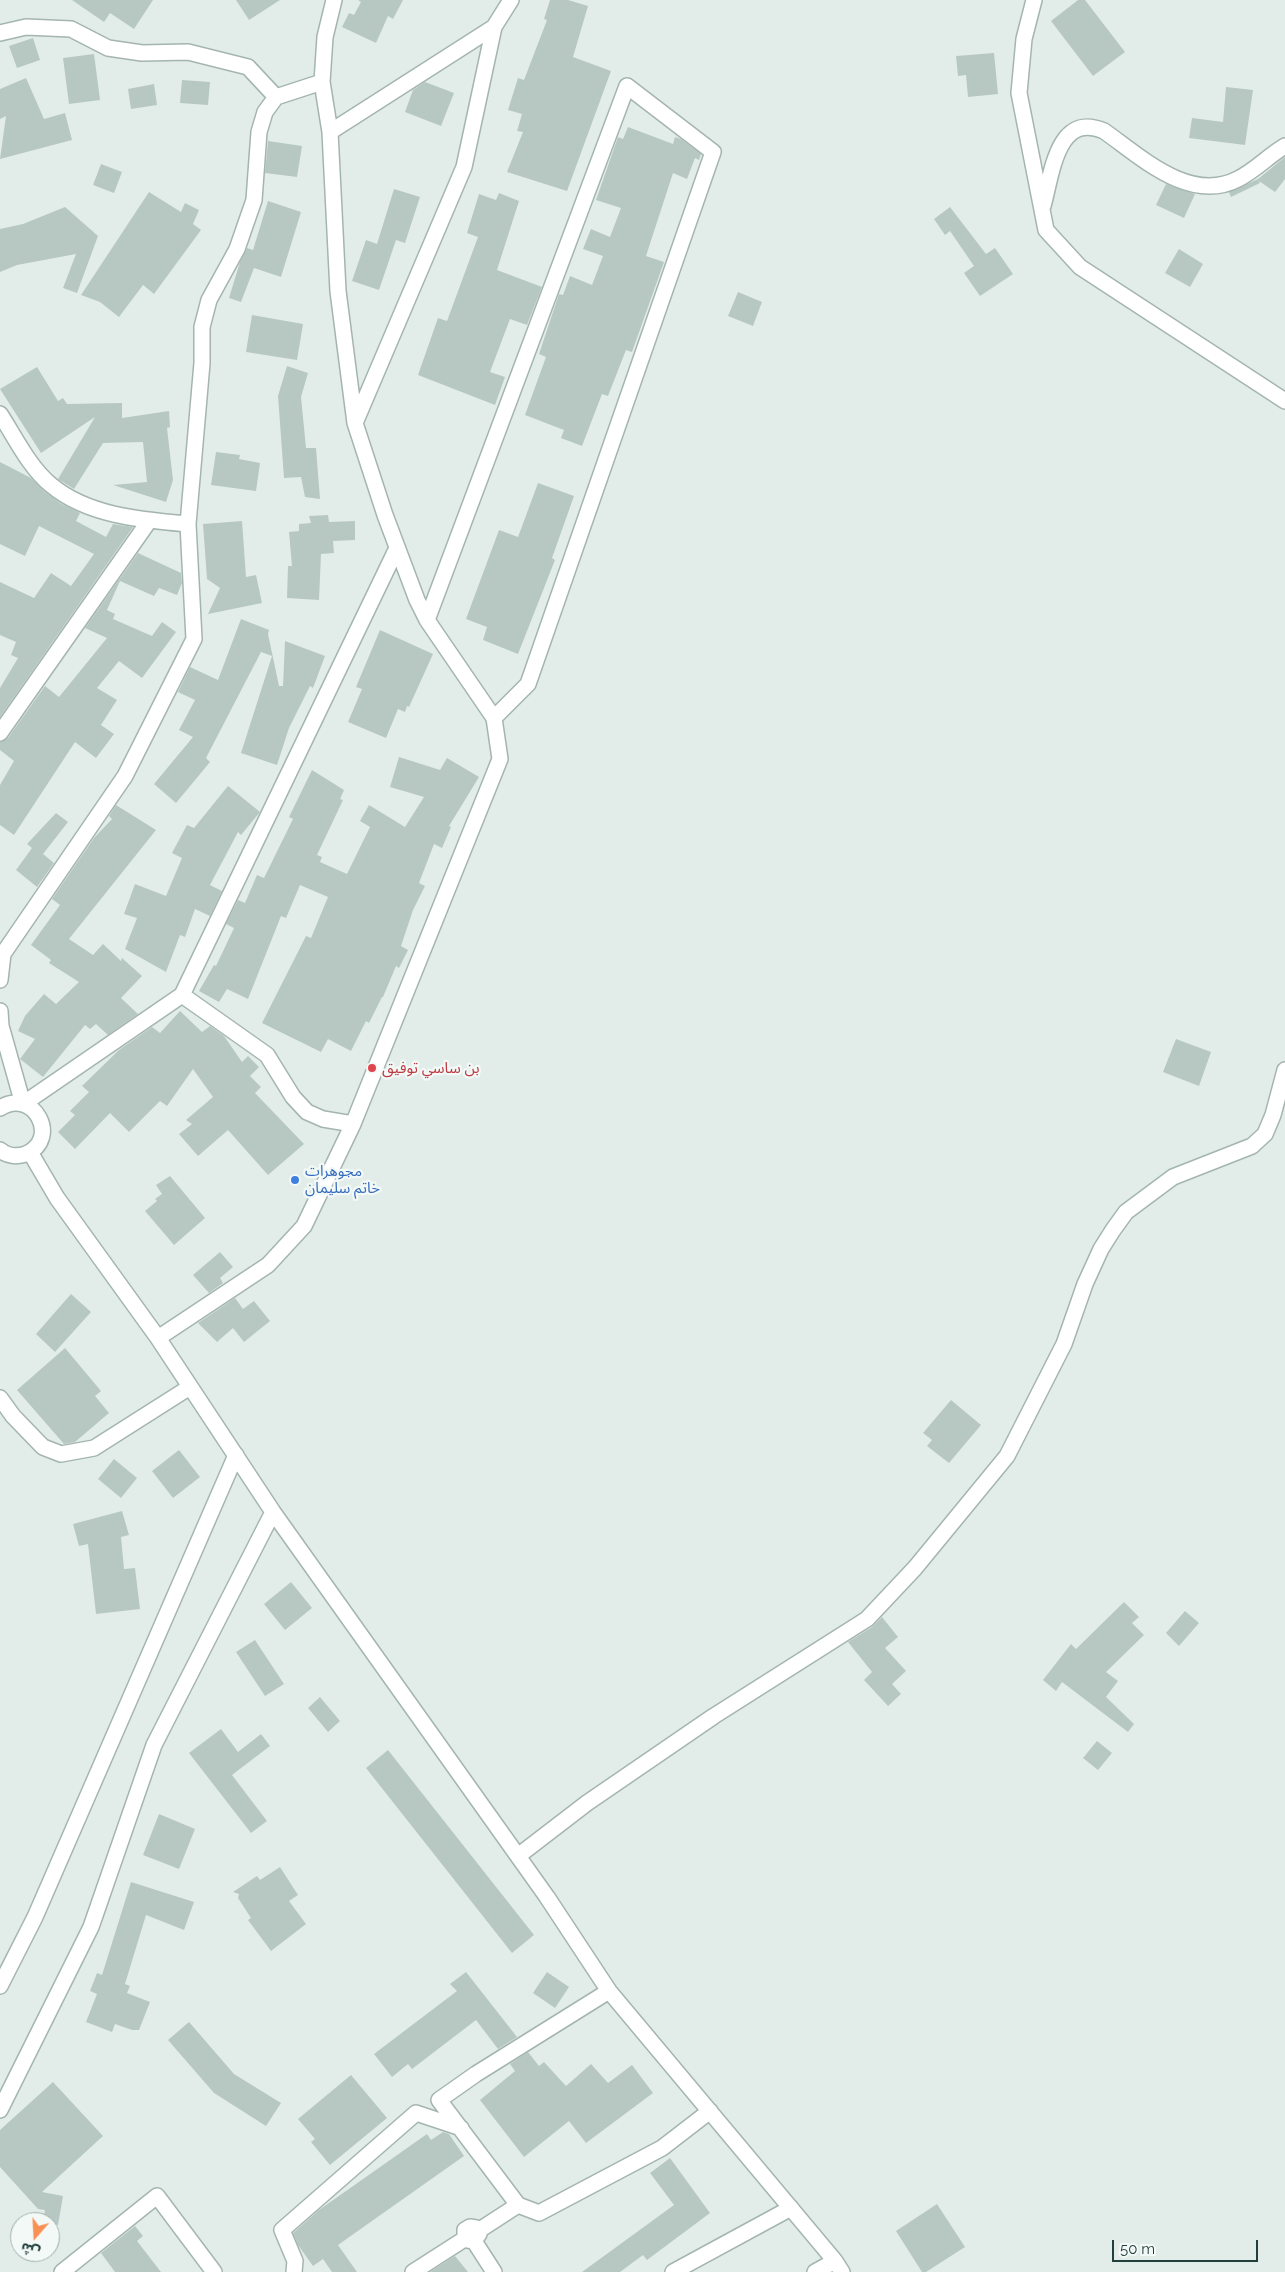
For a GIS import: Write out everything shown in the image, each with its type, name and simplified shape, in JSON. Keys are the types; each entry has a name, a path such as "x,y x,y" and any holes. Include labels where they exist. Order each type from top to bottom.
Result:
{"street":[{"path":"158,1338 268,1265 304,1226 353,1124 500,759 494,718 427,620 417,600 397,548 355,423 338,291 330,132 322,82 325,37 334,0"},
{"path":"355,423 464,167 494,27 511,0"},
{"path":"1034,0 1024,39 1019,93 1046,230 1080,267 1285,401"},
{"path":"0,33 26,27 71,29 108,48 142,54 188,52 248,67 276,97"},
{"path":"330,132 494,27"},
{"path":"0,980 3,954 125,776 194,639 188,524 202,363 202,327 209,300 236,249 254,200 259,132 265,112 276,97 322,82"},
{"path":"427,620 627,86 713,152 528,684 494,718"},
{"path":"1042,210 1061,144 1075,130 1095,128 1104,131 1170,177 1191,184 1214,186 1236,180 1256,169 1269,156 1285,146"},
{"path":"0,414 35,469 51,486 86,507 149,521 188,524"},
{"path":"0,734 149,521"},
{"path":"23,1104 182,995 397,548"},
{"path":"182,995 267,1054 293,1098 307,1112 323,1119 353,1124"},
{"path":"0,1011 1,1026 23,1104"},
{"path":"518,1856 587,1803 714,1716 868,1619 915,1568 1007,1456 1064,1344 1085,1284 1101,1250 1126,1212 1173,1177 1252,1146 1265,1134 1273,1115 1285,1070"},
{"path":"0,1108 8,1104 23,1104 31,1108 41,1121 41,1138 30,1152 13,1156 0,1150"},
{"path":"30,1152 57,1198 158,1338 273,1512 518,1856 610,1991 839,2266 815,2272"},
{"path":"0,1398 13,1416 43,1447 61,1454 94,1448 190,1387"},
{"path":"0,1986 35,1917 236,1455"},
{"path":"0,2110 91,1927 154,1745 273,1512"},
{"path":"610,1991 476,2074 439,2100 518,2205 538,2213 662,2148 710,2111"},
{"path":"294,2272 295,2261 282,2230 416,2113 460,2128"},
{"path":"62,2272 157,2196 214,2272"},
{"path":"414,2272 473,2237 518,2205"},
{"path":"673,2272 792,2208"},
{"path":"473,2237 494,2272"}],"building":[{"path":"72,0 153,0 134,29 110,13 104,22"},
{"path":"236,0 280,0 249,20"},
{"path":"358,0 403,0 393,19 388,16 376,43 342,27 349,13 354,15 361,2"},
{"path":"550,0 568,0 588,6 573,57 611,71 567,191 507,172 523,132 517,131 522,114 508,110 518,78 524,80 547,20 544,19"},
{"path":"1078,0 1085,0 1125,52 1093,76 1051,21"},
{"path":"33,38 40,60 17,68 9,46"},
{"path":"994,53 998,94 968,97 966,75 958,76 956,56"},
{"path":"94,54 100,100 69,104 63,58"},
{"path":"26,78 44,119 65,113 72,140 0,159 6,116 0,119 0,89"},
{"path":"182,80 210,82 208,105 180,103"},
{"path":"425,82 454,93 441,126 405,112 413,90"},
{"path":"154,84 157,105 131,109 128,89"},
{"path":"1226,87 1253,90 1245,145 1189,138 1192,118 1223,122"},
{"path":"628,127 673,144 675,137 681,139 701,154 699,160 695,158 687,179 673,173 646,256 664,262 632,352 626,350 608,396 602,394 582,446 561,438 564,430 525,415 546,357 539,354 559,294 563,295 570,276 592,285 603,256 583,249 591,229 610,237 621,208 596,200 618,137 623,139"},
{"path":"268,141 302,146 297,177 265,173"},
{"path":"1285,157 1285,179 1275,192 1259,181 1260,183 1231,197 1229,192 1258,179"},
{"path":"101,164 122,172 114,193 93,185"},
{"path":"1166,184 1195,194 1184,218 1156,205"},
{"path":"394,189 420,197 405,243 396,240 379,290 352,281 366,240 377,244"},
{"path":"149,192 181,212 185,203 199,210 193,224 201,230 154,294 143,285 119,317 100,302 81,295"},
{"path":"499,193 519,201 497,270 542,287 527,325 510,319 490,372 505,377 495,405 418,375 438,318 447,321 478,237 467,233 479,194 496,200"},
{"path":"268,201 301,212 281,277 254,268 241,302 229,298 240,262 247,248 253,250"},
{"path":"65,207 98,236 77,293 63,288 76,254 17,265 0,272 0,229 23,224"},
{"path":"950,207 986,254 995,248 1013,274 980,296 964,273 974,266 950,231 945,235 934,219"},
{"path":"1179,249 1203,264 1190,287 1165,273"},
{"path":"738,292 762,302 753,326 728,316"},
{"path":"252,315 303,324 297,360 246,352"},
{"path":"287,366 308,373 301,397 306,448 316,448 320,499 305,497 301,477 284,478 278,396"},
{"path":"37,367 58,401 63,398 67,404 122,403 122,418 169,411 170,427 167,428 173,480 166,502 113,485 147,482 143,442 103,443 74,489 58,479 95,417 41,453 0,389"},
{"path":"216,452 240,455 239,459 260,463 256,491 211,485"},
{"path":"0,462 31,478 60,503 80,513 76,521 106,537 113,524 133,527 0,717 0,688 18,658 11,655 16,642 0,635 0,582 34,598 51,573 71,586 94,554 39,526 25,556 0,544"},
{"path":"538,483 574,496 552,558 555,560 518,654 483,640 487,627 466,619 499,530 518,537"},
{"path":"328,515 329,522 355,521 355,540 333,541 334,553 321,554 319,600 287,598 288,566 292,566 289,532 299,531 299,524 311,523 309,516"},
{"path":"242,521 246,577 256,575 262,603 208,614 220,588 207,579 203,524"},
{"path":"138,553 181,573 182,583 177,595 159,588 154,596 120,581 107,610 115,614 113,619 152,636 162,622 176,632 142,678 119,661 97,688 117,700 101,725 114,734 96,758 75,742 14,835 0,825 0,785 14,761 0,750 0,742 8,738 45,686 59,697 107,638 85,628"},
{"path":"241,619 269,630 268,634 279,686 283,686 285,641 325,656 313,688 310,686 289,728 277,765 241,753 272,656 261,652 206,758 210,762 176,803 154,784 193,737 179,730 195,700 178,692 190,667 218,680"},
{"path":"380,630 433,654 409,707 407,706 405,712 398,709 386,738 348,722 362,689 356,687"},
{"path":"399,757 440,770 447,758 479,777 449,826 451,827 442,848 434,844 419,883 425,886 413,910 401,946 408,950 399,968 396,966 383,997 369,1023 366,1021 351,1051 328,1039 321,1052 262,1023 306,936 311,938 328,897 300,885 286,918 281,916 248,999 227,989 219,1002 199,991 214,965 216,966 234,928 226,924 238,900 245,903 257,875 264,878 293,819 289,817 312,770 344,790 340,799 343,800 317,855 322,857 320,862 347,874 370,827 360,821 369,805 405,827 424,797 390,787"},
{"path":"228,786 260,812 241,835 238,832 210,885 222,891 210,916 195,909 185,937 180,935 166,972 125,949 137,918 124,914 135,884 166,896 182,858 172,853 187,825 194,828"},
{"path":"116,805 156,830 69,939 93,955 103,944 121,961 122,958 142,976 121,998 138,1014 108,1035 96,1024 90,1029 85,1025 43,1077 20,1059 35,1039 18,1031 25,1016 44,994 56,1004 79,982 49,963 51,960 31,945 60,905 52,899 94,838 112,819 109,816"},
{"path":"56,813 68,822 43,854 54,863 37,887 16,870 32,848 27,844"},
{"path":"180,1011 202,1032 210,1026 224,1036 242,1062 248,1056 259,1067 250,1076 261,1087 255,1093 304,1144 268,1175 228,1130 198,1156 179,1134 192,1124 186,1120 213,1097 193,1069 167,1106 160,1101 129,1132 110,1113 75,1149 58,1132 75,1115 70,1111 89,1092 82,1086 119,1050 152,1027 160,1033"},
{"path":"1176,1039 1211,1052 1199,1086 1163,1072"},
{"path":"170,1176 205,1218 174,1245 145,1211 162,1194 156,1185"},
{"path":"220,1252 233,1267 220,1278 223,1283 209,1293 193,1275"},
{"path":"71,1294 91,1312 55,1352 36,1334"},
{"path":"235,1298 243,1309 254,1301 270,1321 244,1342 233,1328 217,1342 198,1323"},
{"path":"65,1348 101,1391 95,1396 109,1413 75,1442 64,1444 17,1390"},
{"path":"951,1400 981,1425 949,1463 927,1446 932,1440 923,1433"},
{"path":"179,1450 200,1477 173,1498 152,1471"},
{"path":"114,1459 137,1478 121,1498 98,1479"},
{"path":"122,1511 129,1535 121,1537 124,1569 135,1568 140,1609 96,1614 88,1544 79,1546 73,1524"},
{"path":"291,1582 312,1608 285,1630 264,1604"},
{"path":"1124,1602 1139,1617 1132,1623 1144,1635 1106,1672 1118,1681 1106,1697 1134,1724 1128,1732 1062,1682 1056,1691 1043,1680 1071,1644 1076,1649"},
{"path":"1185,1611 1199,1623 1179,1646 1166,1633"},
{"path":"882,1617 898,1637 885,1648 906,1671 892,1684 901,1694 888,1706 864,1680 872,1672 848,1642 872,1627"},
{"path":"255,1640 284,1684 265,1696 236,1652"},
{"path":"320,1697 340,1721 328,1732 308,1708"},
{"path":"221,1729 238,1752 261,1734 270,1746 232,1775 267,1821 251,1833 189,1753"},
{"path":"1097,1741 1112,1753 1098,1770 1083,1758"},
{"path":"388,1750 534,1935 512,1953 366,1768"},
{"path":"159,1814 195,1829 179,1869 143,1855"},
{"path":"280,1867 298,1895 289,1901 306,1924 271,1951 248,1920 251,1918 238,1898 239,1894 233,1892 257,1876 260,1880"},
{"path":"131,1882 194,1902 184,1930 146,1915 125,1984 130,1986 127,1993 150,2002 139,2030 132,2030 115,2024 112,2032 86,2022 97,1994 90,1991 97,1973 102,1975"},
{"path":"466,1972 517,2037 498,2049 476,2020 412,2069 408,2064 392,2077 374,2054 457,1991 450,1984"},
{"path":"547,1972 569,1987 555,2008 533,1993"},
{"path":"189,2022 234,2074 281,2103 266,2126 214,2093 168,2040"},
{"path":"528,2052 539,2066 544,2062 566,2086 591,2064 608,2083 632,2065 653,2093 586,2143 569,2121 524,2157 480,2100 515,2071 510,2064"},
{"path":"351,2075 387,2118 330,2165 311,2142 315,2139 298,2119"},
{"path":"53,2082 103,2136 42,2192 63,2196 60,2213 45,2212 45,2210 38,2209 0,2167 0,2130"},
{"path":"443,2132 449,2134 464,2156 338,2245 357,2272 332,2272 323,2259 313,2266 298,2245 293,2233 319,2210 427,2134 431,2140"},
{"path":"670,2158 710,2213 647,2260 643,2255 620,2272 582,2272 674,2205 650,2173"},
{"path":"937,2204 965,2247 926,2272 922,2272 896,2231"},
{"path":"135,2226 143,2236 137,2241 161,2272 115,2272 101,2253"},
{"path":"455,2256 468,2272 430,2272"}],"place":[{"name":"بن ساسي توفيق","path":"372,1068"},
{"name":"مجوهرات خاتم سليمان","path":"295,1180"}]}
